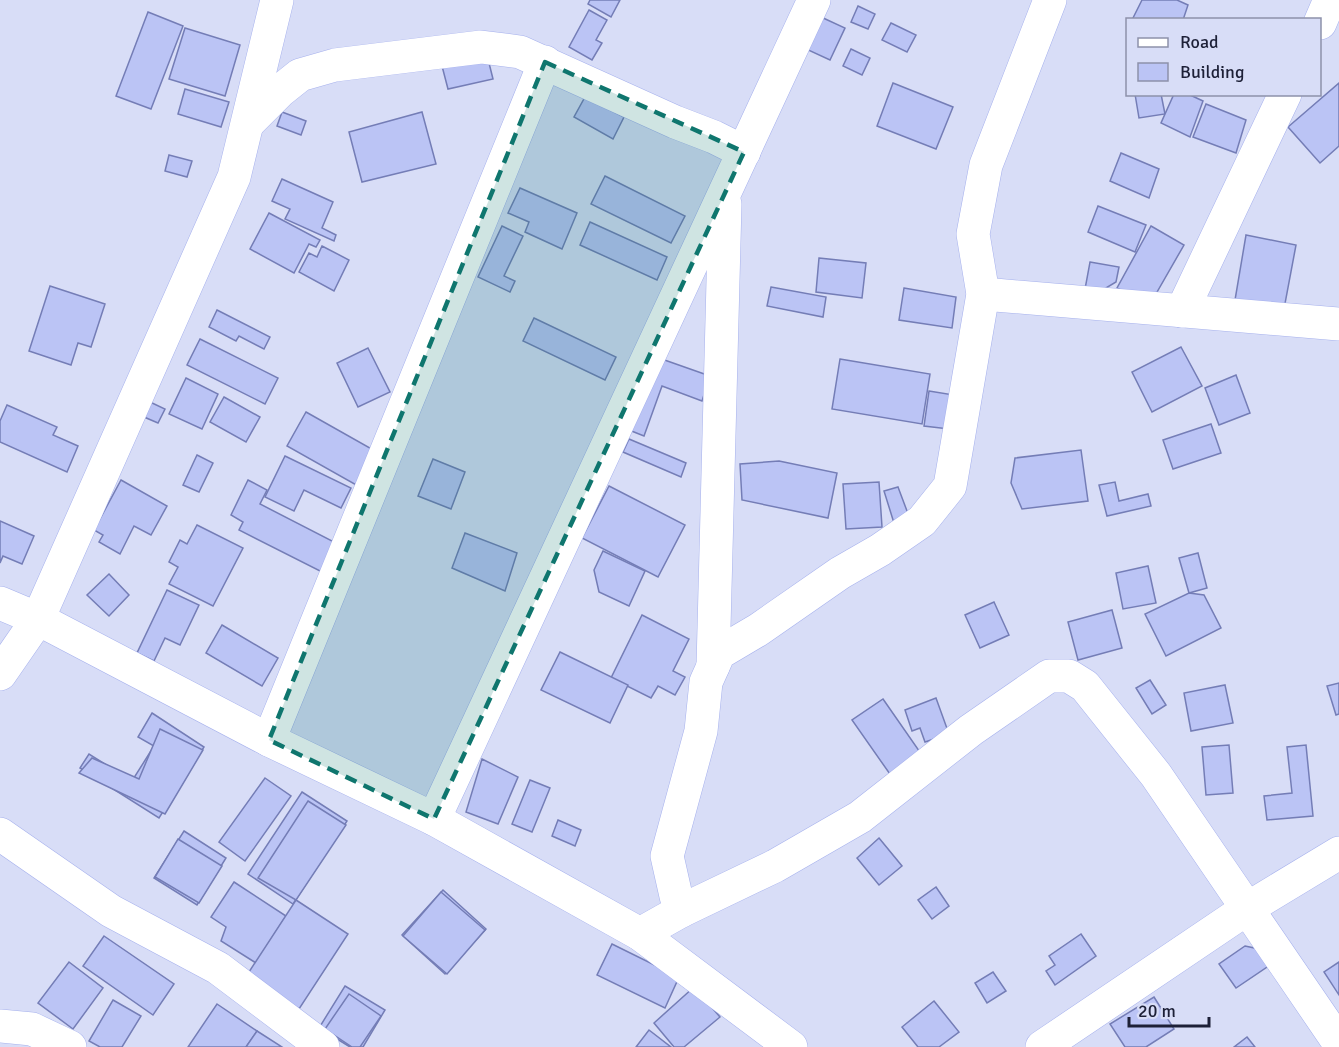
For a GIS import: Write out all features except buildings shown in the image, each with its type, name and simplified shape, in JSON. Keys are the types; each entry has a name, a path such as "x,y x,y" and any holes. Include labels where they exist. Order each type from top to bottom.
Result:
{"street":[{"path":"0,674 38,619 234,177 277,0"},
{"path":"434,819 814,0"},
{"path":"681,911 667,856 700,731 706,682 719,653 758,630 840,573 922,521 950,486 983,294 974,234 986,165 1050,0"},
{"path":"248,123 280,91 300,75 335,65 481,47 520,52 744,152"},
{"path":"268,740 545,62"},
{"path":"1182,311 1284,96"},
{"path":"713,666 726,191"},
{"path":"983,294 1339,324"},
{"path":"0,603 38,619 268,740 434,819 640,934 791,1047"},
{"path":"640,934 681,911 774,866 860,817 971,730 1049,676 1070,676 1085,686 1156,775 1339,1043"},
{"path":"0,834 111,911 218,968 317,1045"},
{"path":"1042,1047 1248,908 1339,853"},
{"path":"0,1026 32,1029 70,1047"}],"highlighted area":[{"path":"545,62 744,152 434,819 269,740"}]}
